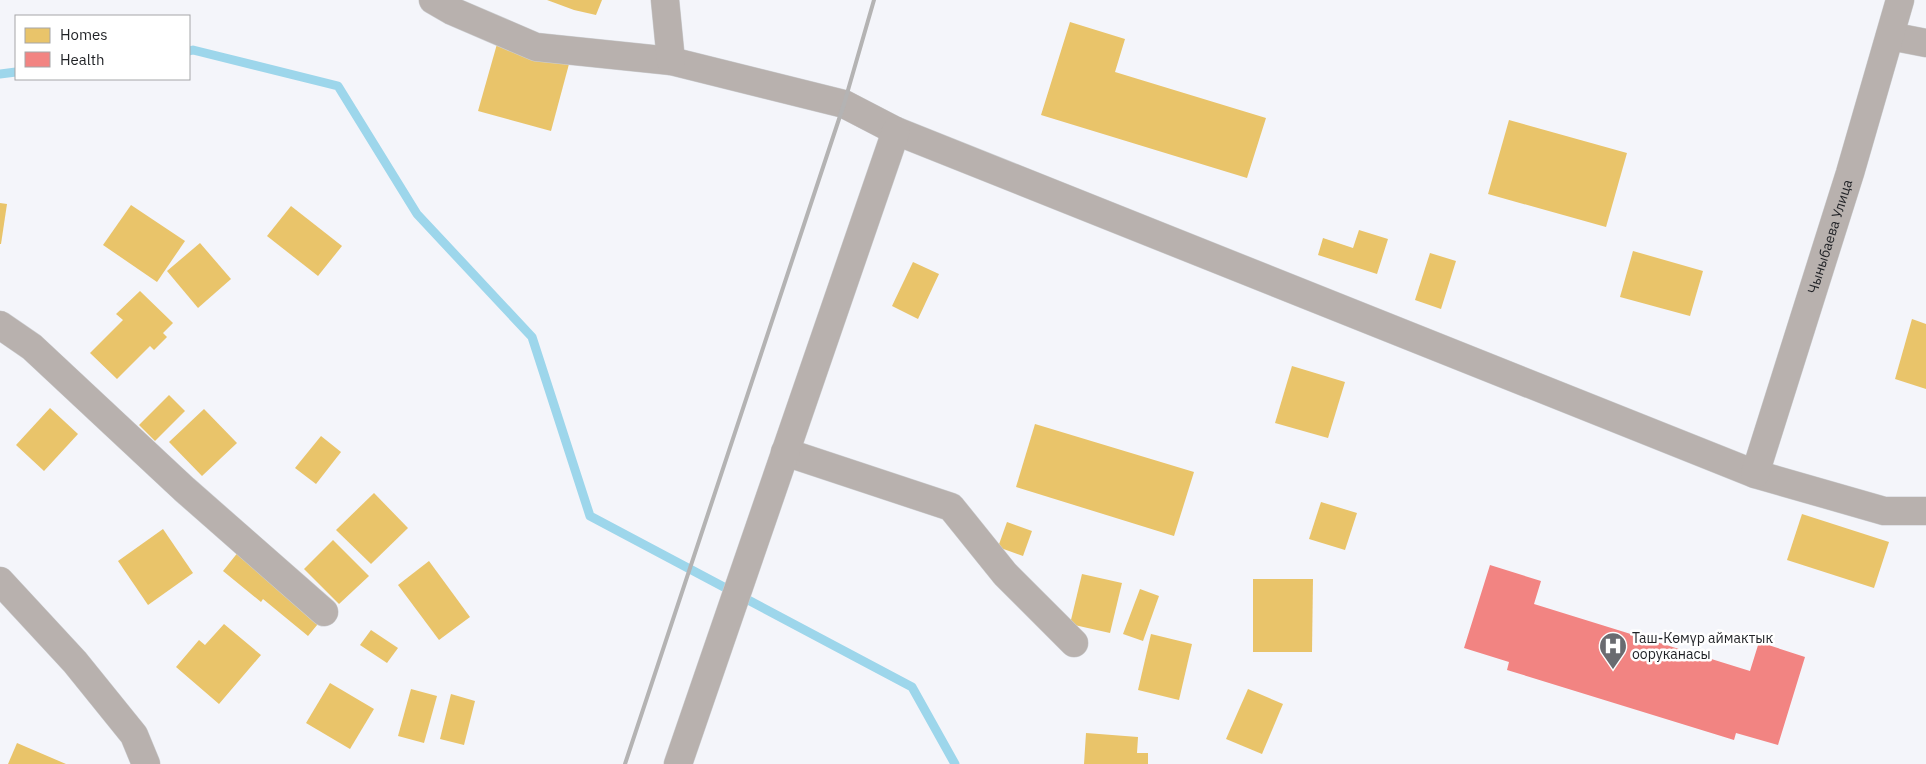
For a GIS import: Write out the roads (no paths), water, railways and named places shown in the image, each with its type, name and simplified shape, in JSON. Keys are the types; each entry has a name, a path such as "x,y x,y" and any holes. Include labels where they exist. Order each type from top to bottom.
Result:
{"street":[{"path":"433,0 452,11 536,47 671,61 844,104 896,131 1755,474 1884,511 1926,511"},
{"path":"665,0 671,61"},
{"name":"Чыныбаева Улица","path":"1755,474 1850,173 1900,0"},
{"path":"1890,36 1926,43"},
{"path":"678,764 896,131"},
{"path":"0,324 32,347 184,489 324,612"},
{"path":"785,452 951,507 1005,574 1074,643"},
{"path":"0,581 75,662 134,735 146,764"}],"waterway":[{"path":"190,51 338,86 417,214 532,337 590,516 912,687 955,764"},
{"path":"0,74 15,72"}],"railway":[{"path":"625,764 844,104 874,0"}],"place":[{"name":"Таш-Көмүр аймактык ооруканасы","path":"1613,670"}]}
